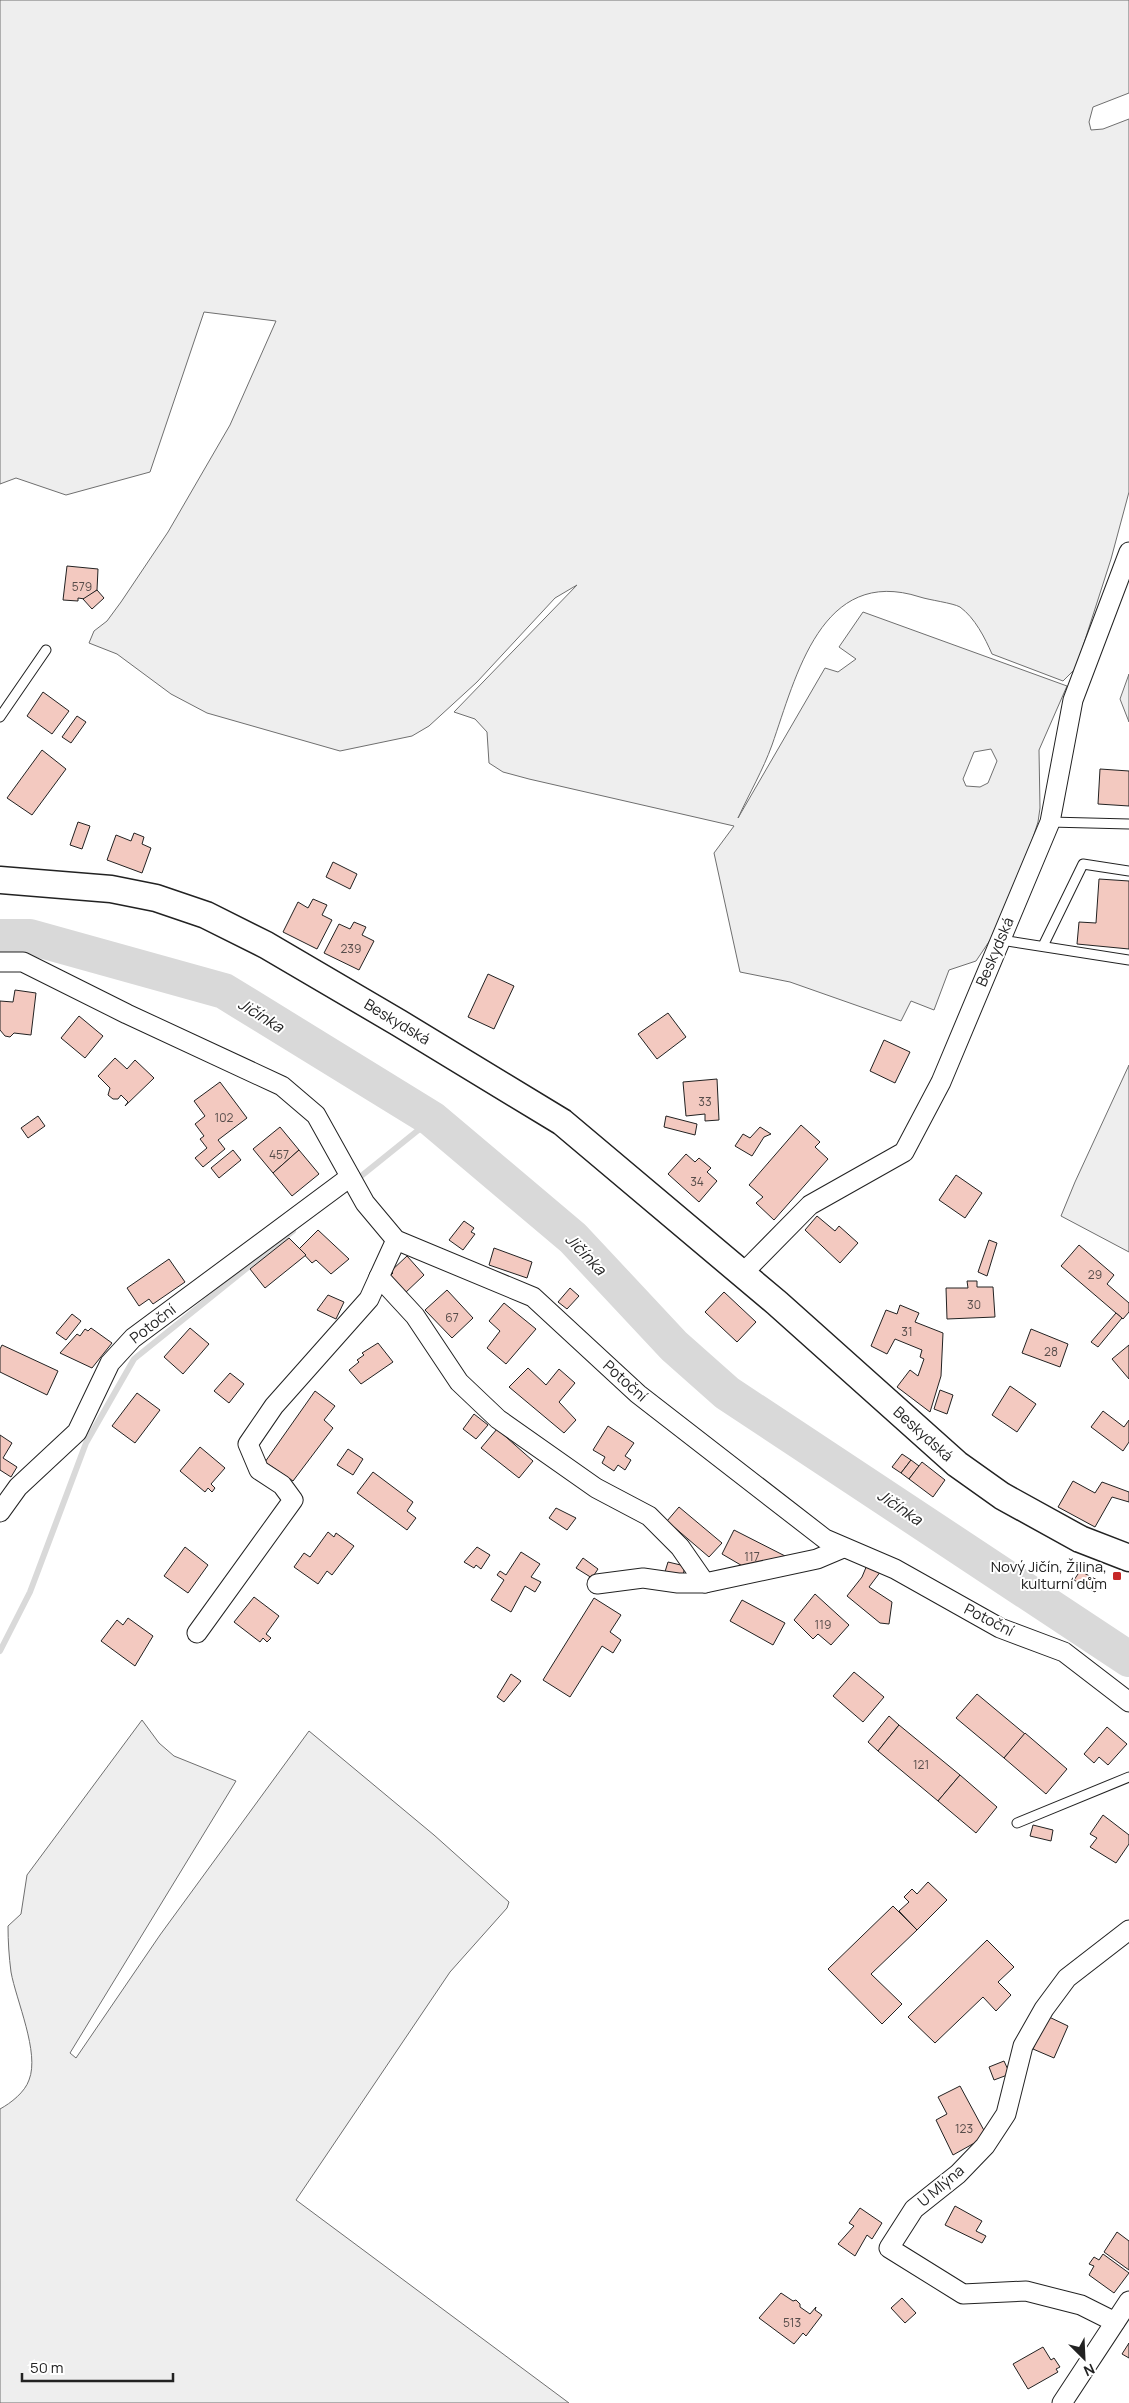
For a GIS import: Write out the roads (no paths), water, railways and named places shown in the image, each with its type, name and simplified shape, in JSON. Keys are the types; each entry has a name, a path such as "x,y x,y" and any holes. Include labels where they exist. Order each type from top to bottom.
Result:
{"street":[{"name":"Beskydská","path":"742,1274 810,1205 904,1152 941,1082 1050,822 1073,700 1129,552"},
{"name":"Beskydská","path":"0,880 112,889 156,898 206,915 266,945 562,1122 742,1274 957,1464 1002,1496 1080,1539 1129,1558"},
{"name":"Potoční","path":"0,962 23,962 126,1014 282,1086 316,1115 365,1203 396,1240 533,1297 638,1394 825,1539 895,1569 1000,1628 1064,1652 1129,1702"},
{"name":"Potoční","path":"0,1512 18,1487 77,1432 110,1362 133,1338 350,1177"},
{"path":"197,1633 294,1500 282,1485 259,1470 248,1444 274,1406 369,1299 396,1240"},
{"path":"379,1277 415,1316 459,1382 498,1419 596,1488 649,1516 680,1547 705,1583"},
{"path":"597,1584 643,1578 678,1583 705,1583 817,1559 843,1548"},
{"name":"U Mlýna","path":"1115,2322 1081,2306 1026,2291 963,2294 889,2248 914,2209 958,2174 985,2146 1001,2122 1006,2114 1023,2046 1044,2009 1067,1978 1129,1930"},
{"path":"1062,2403 1129,2301"}],"lane":[{"path":"0,717 46,650"},
{"path":"1050,822 1129,824"},
{"path":"1044,946 1083,864 1129,871"},
{"path":"1001,940 1129,960"},
{"path":"1017,1823 1129,1777"}],"waterway":[{"name":"Jičínka","path":"0,937 30,937 224,991 432,1119 573,1238 674,1346 727,1393 1129,1659"},
{"path":"355,1181 432,1119"},
{"path":"0,1651 30,1592 86,1443 134,1359 293,1231"}],"place":[{"name":"Nový Jičín, Žilina, kulturní dům","path":"1117,1576"}]}
